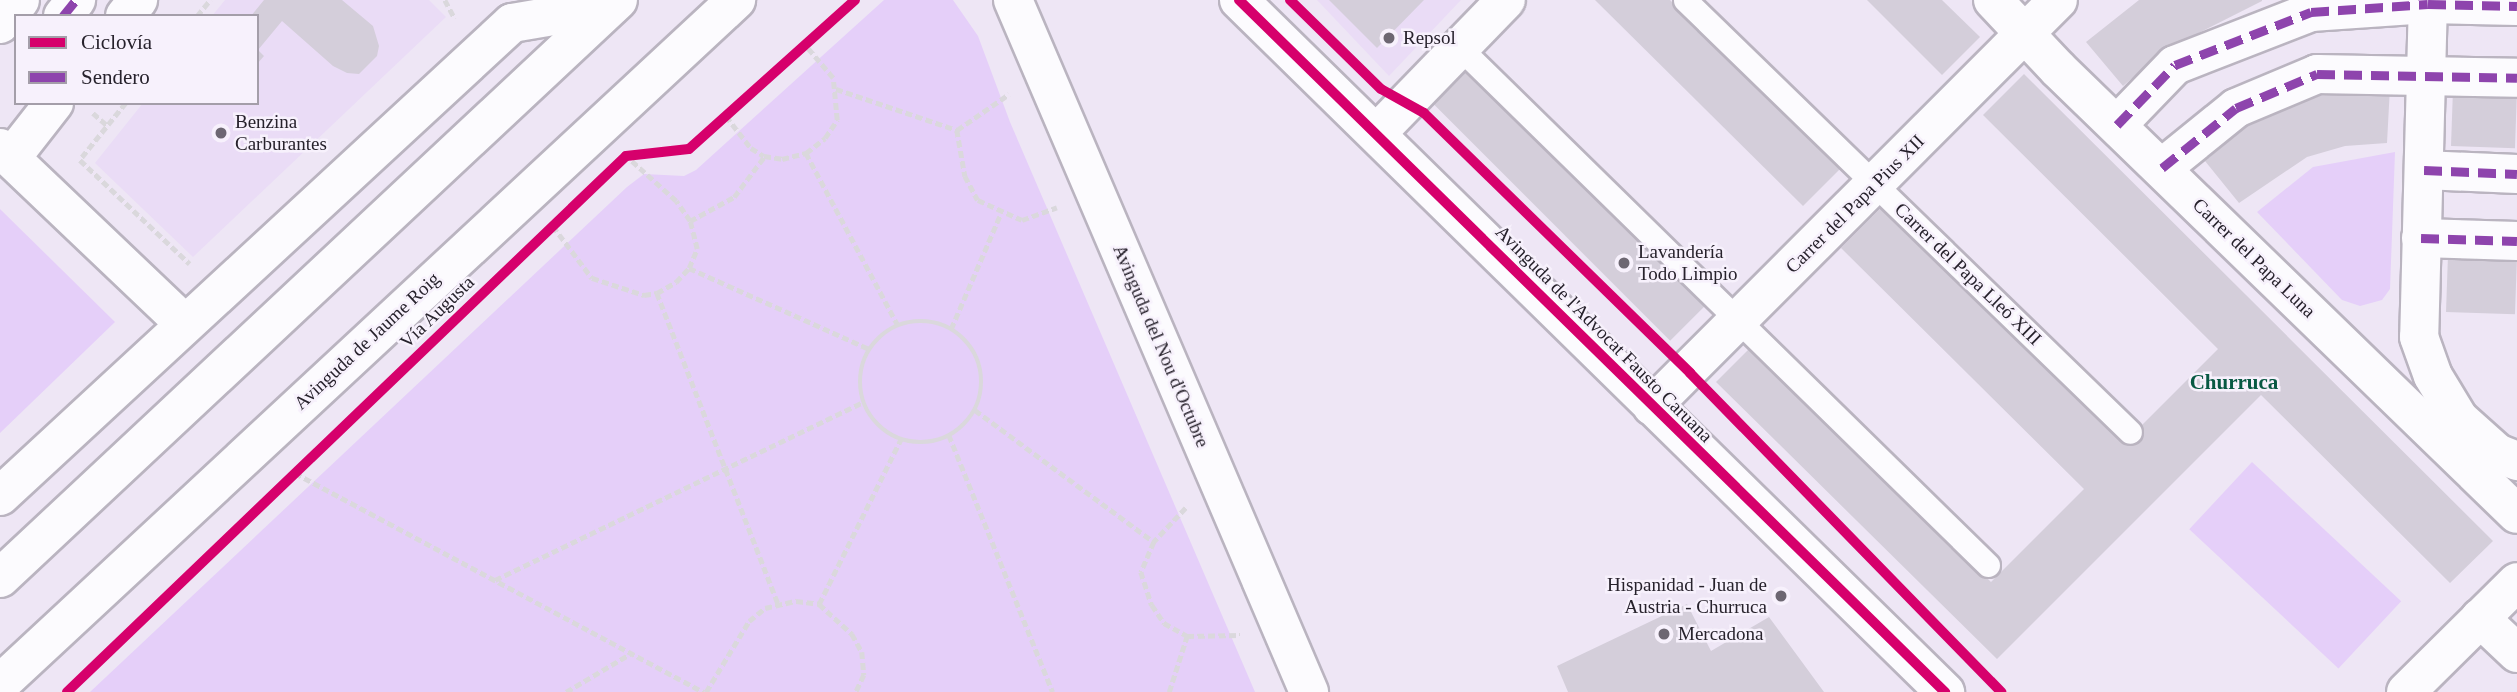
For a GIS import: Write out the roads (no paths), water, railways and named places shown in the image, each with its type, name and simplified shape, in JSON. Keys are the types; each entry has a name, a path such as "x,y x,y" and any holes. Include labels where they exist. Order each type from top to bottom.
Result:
{"street":[{"path":"0,24 20,0"},
{"path":"65,14 76,0"},
{"path":"127,14 138,0"},
{"name":"Avinguda de Jaume Roig","path":"6,677 736,0"},
{"name":"Avinguda del Nou d'Octubre","path":"1013,0 1309,692"},
{"name":"Avinguda de l'Advocat Fausto Caruana","path":"1239,0 1945,692"},
{"path":"1377,133 1507,0"},
{"name":"Carrer del Papa Luna","path":"1993,0 2117,125 2517,513"},
{"name":"Carrer del Papa Pius XII","path":"1652,407 2058,0"},
{"path":"2117,125 2175,65 2229,41 2311,12 2428,2 2517,6"},
{"path":"2428,2 2419,337 2433,376 2459,419 2497,453 2517,461"},
{"path":"0,496 530,10 614,3"},
{"path":"0,578 614,3"},
{"path":"2162,168 2236,108 2317,74 2517,78"},
{"path":"52,105 6,153 185,324"},
{"path":"2424,170 2517,174"},
{"path":"2421,238 2517,241"},
{"path":"2406,692 2517,582"},
{"path":"2480,618 2517,653"}],"lane":[{"name":"Carrer del Papa Lleó XIII","path":"1685,0 2130,432"},
{"path":"1460,48 1988,565"}],"place":[{"name":"Repsol","path":"1389,38"},
{"name":"Benzina Carburantes","path":"221,133"},
{"name":"Lavandería Todo Limpio","path":"1624,263"},
{"name":"Hispanidad - Juan de Austria - Churruca","path":"1781,596"},
{"name":"Mercadona","path":"1664,634"}],"district":[{"name":"Churruca","path":"2234,382"}]}
